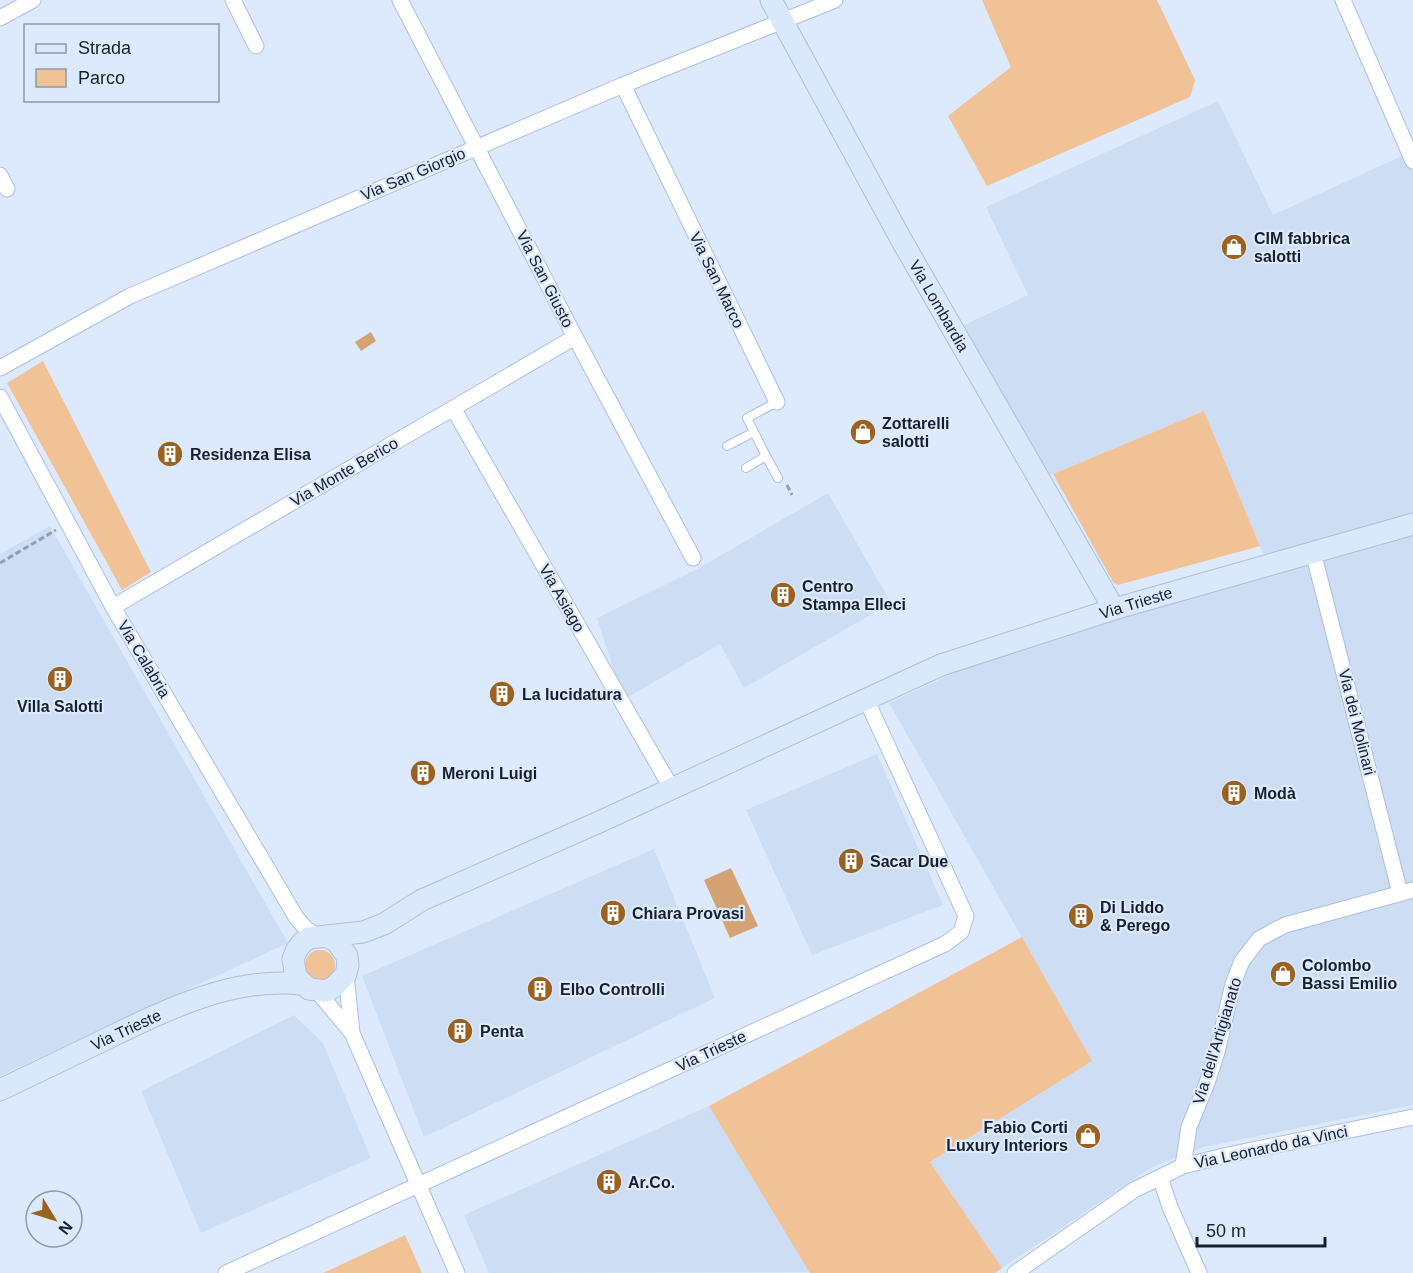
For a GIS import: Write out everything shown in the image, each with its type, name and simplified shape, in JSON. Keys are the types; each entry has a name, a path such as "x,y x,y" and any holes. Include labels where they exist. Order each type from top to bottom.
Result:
{"street":[{"path":"0,18 33,0"},
{"path":"232,0 256,46"},
{"name":"Via San Giusto","path":"400,0 574,337 693,558"},
{"name":"Via Lombardia","path":"771,0 902,241 1114,609"},
{"name":"Via San Giorgio","path":"0,368 130,296 623,85 835,0"},
{"path":"1343,0 1413,161"},
{"name":"Via San Marco","path":"623,85 777,402"},
{"name":"Via Monte Berico","path":"113,607 574,337"},
{"name":"Via Calabria","path":"0,397 113,607 296,917"},
{"name":"Via Asiago","path":"453,408 672,789"},
{"name":"Via Trieste","path":"384,924 422,900 672,789 941,665 1114,609 1413,525"},
{"name":"Via dei Molinari","path":"1313,552 1406,892"},
{"name":"Via Trieste","path":"226,1273 945,944 961,932 966,916 866,699"},
{"name":"Via dell'Artigianato","path":"1184,1166 1189,1126 1217,1052 1233,984 1242,961 1259,939 1285,925 1406,892"},
{"path":"296,917 306,929 336,941 342,948 347,970 352,1033 457,1273"},
{"path":"296,917 298,931 294,955 296,977 309,987 352,1033"},
{"path":"256,984 294,955 309,938 363,932 384,924"},
{"path":"256,984 284,982 309,987 334,987 384,924"},
{"name":"Via Trieste","path":"0,1090 143,1021 215,993 256,984"},
{"name":"Via Leonardo da Vinci","path":"1015,1273 1134,1190 1184,1166 1413,1117"},
{"path":"1160,1177 1170,1207 1199,1273"}],"lane":[{"name":"Via San Marco","path":"754,432 747,418 777,402"},
{"path":"727,447 754,432 778,478"},
{"path":"746,468 766,456"}],"path":[{"path":"0,563 68,523"}],"shaded area":[{"path":"1218,101 1273,215 1406,154 1413,171 1413,520 1266,560 1204,411 1043,478 956,329 1028,295 986,207"},
{"path":"371,332 376,341 361,351 355,342"},
{"path":"828,493 891,603 744,688 720,644 623,700 597,618 699,568"},
{"path":"50,526 288,943 0,1076 0,554"},
{"path":"1413,532 1413,1105 1204,1147 1152,1167 1002,1268 930,1162 1092,1061 889,703 969,666 1116,615"},
{"path":"877,754 943,905 812,955 746,810"},
{"path":"654,849 715,998 424,1137 362,976"},
{"path":"731,868 758,926 730,938 704,880"},
{"path":"294,1015 323,1043 371,1158 201,1233 141,1091"},
{"path":"709,1106 811,1272 489,1273 464,1215"}],"green space":[{"path":"982,0 1157,0 1195,80 1190,97 987,186 948,116 1011,67"},
{"path":"43,361 151,572 122,590 7,383"},
{"path":"1204,411 1260,546 1118,585 1113,582 1053,474"},
{"path":"1022,937 1092,1061 930,1162 1002,1268 995,1273 810,1273 709,1106"},
{"path":"320,950 326,951 334,959 334,971 326,979 320,980 314,979 306,971 305,965 306,959 314,951"},
{"path":"405,1235 422,1273 323,1273"}],"place":[{"name":"CIM fabbrica salotti","path":"1234,247"},
{"name":"Zottarelli salotti","path":"863,432"},
{"name":"Residenza Elisa","path":"170,454"},
{"name":"Centro Stampa Elleci","path":"783,595"},
{"name":"Villa Salotti","path":"60,679"},
{"name":"La lucidatura","path":"502,694"},
{"name":"Meroni Luigi","path":"423,773"},
{"name":"Modà","path":"1234,793"},
{"name":"Sacar Due","path":"851,861"},
{"name":"Chiara Provasi","path":"613,913"},
{"name":"Di Liddo & Perego","path":"1081,916"},
{"name":"Colombo Bassi Emilio","path":"1283,974"},
{"name":"Elbo Controlli","path":"540,989"},
{"name":"Penta","path":"460,1031"},
{"name":"Fabio Corti Luxury Interiors","path":"1088,1136"},
{"name":"Ar.Co.","path":"609,1182"}]}
